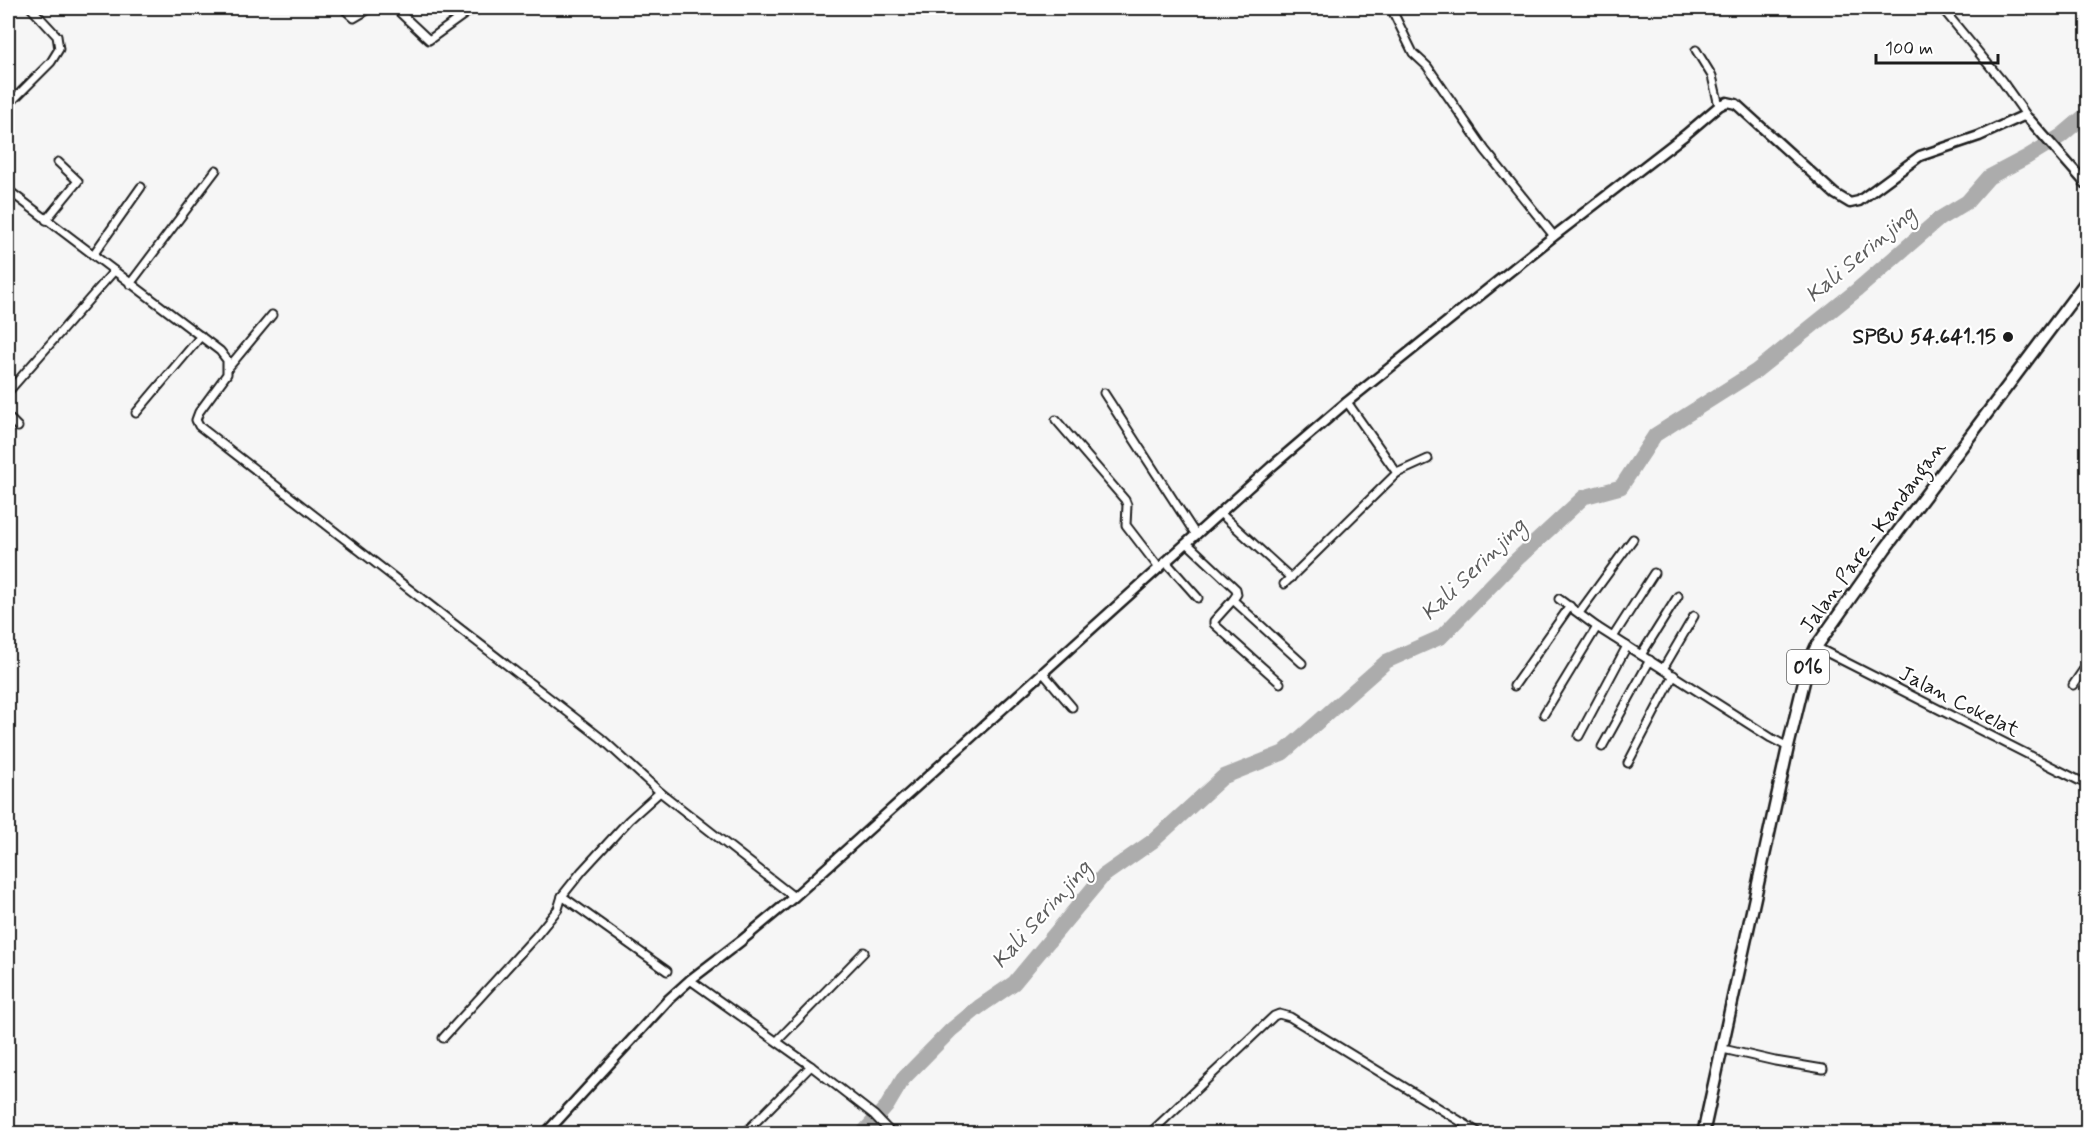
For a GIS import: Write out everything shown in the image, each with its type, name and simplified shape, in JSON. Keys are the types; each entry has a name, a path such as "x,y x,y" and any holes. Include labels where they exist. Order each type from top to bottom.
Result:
{"main road":[{"name":"Jalan Pare - Kandangan","path":"1703,1134 1788,747 1808,665 1816,647 1886,549 2088,279"}],"street":[{"path":"344,8 354,18 371,8"},
{"path":"395,8 429,40 469,11 489,8"},
{"path":"1391,8 1413,53 1427,66 1485,150 1554,236"},
{"path":"1942,8 2002,81 2044,138 2088,186"},
{"path":"8,105 51,62 59,49 57,36 34,9"},
{"path":"1696,50 1712,76 1719,106"},
{"path":"544,1134 634,1036 690,980 794,897 1220,513 1347,402 1719,106 1727,102 1736,104 1835,194 1853,203 1859,201 1920,156 1979,136 2021,117 2029,119"},
{"path":"46,220 78,181 58,162"},
{"path":"130,284 216,170"},
{"path":"93,255 141,187"},
{"path":"8,190 220,351 227,360 227,374 197,416 199,426 601,738 660,792 794,897"},
{"path":"8,392 114,272"},
{"path":"228,368 272,315"},
{"path":"136,413 201,336"},
{"path":"1104,393 1196,536"},
{"path":"1347,402 1397,473"},
{"path":"8,417 18,427"},
{"path":"1056,420 1125,501 1127,505 1126,525 1198,598"},
{"path":"1284,584 1397,473 1428,459"},
{"path":"1220,513 1291,578"},
{"path":"1579,613 1633,539"},
{"path":"1187,543 1236,589 1237,594 1214,621 1214,624 1280,683"},
{"path":"1613,637 1654,573"},
{"path":"1641,655 1677,596"},
{"path":"1559,599 1597,627 1788,747"},
{"path":"1233,600 1302,663"},
{"path":"1514,686 1570,606"},
{"path":"1663,669 1694,616"},
{"path":"1544,714 1597,627"},
{"path":"1579,736 1627,646"},
{"name":"Jalan Cokelat","path":"1816,647 2088,786"},
{"path":"1602,747 1650,660"},
{"path":"2073,685 2088,663"},
{"path":"1043,673 1072,707"},
{"path":"1628,763 1674,675"},
{"path":"443,1038 536,936 558,909 562,896 582,871 629,820 660,792"},
{"path":"562,896 667,971"},
{"path":"777,1041 864,952"},
{"path":"690,980 811,1065 874,1115 892,1134"},
{"path":"1149,1134 1274,1016 1279,1014 1290,1017 1481,1134"},
{"path":"1723,1049 1823,1069"},
{"path":"744,1134 811,1065"}],"waterway":[{"name":"Kali Serinjing","path":"862,1134 887,1106 903,1079 951,1030 1014,983 1103,876 1153,841 1223,777 1283,753 1387,661 1441,637 1514,562 1584,497 1621,487 1655,435 1756,371 1857,290 1939,219 1967,202 1989,177 2061,136 2088,113"}],"place":[{"name":"SPBU 54.641.15","path":"2008,337"}]}
